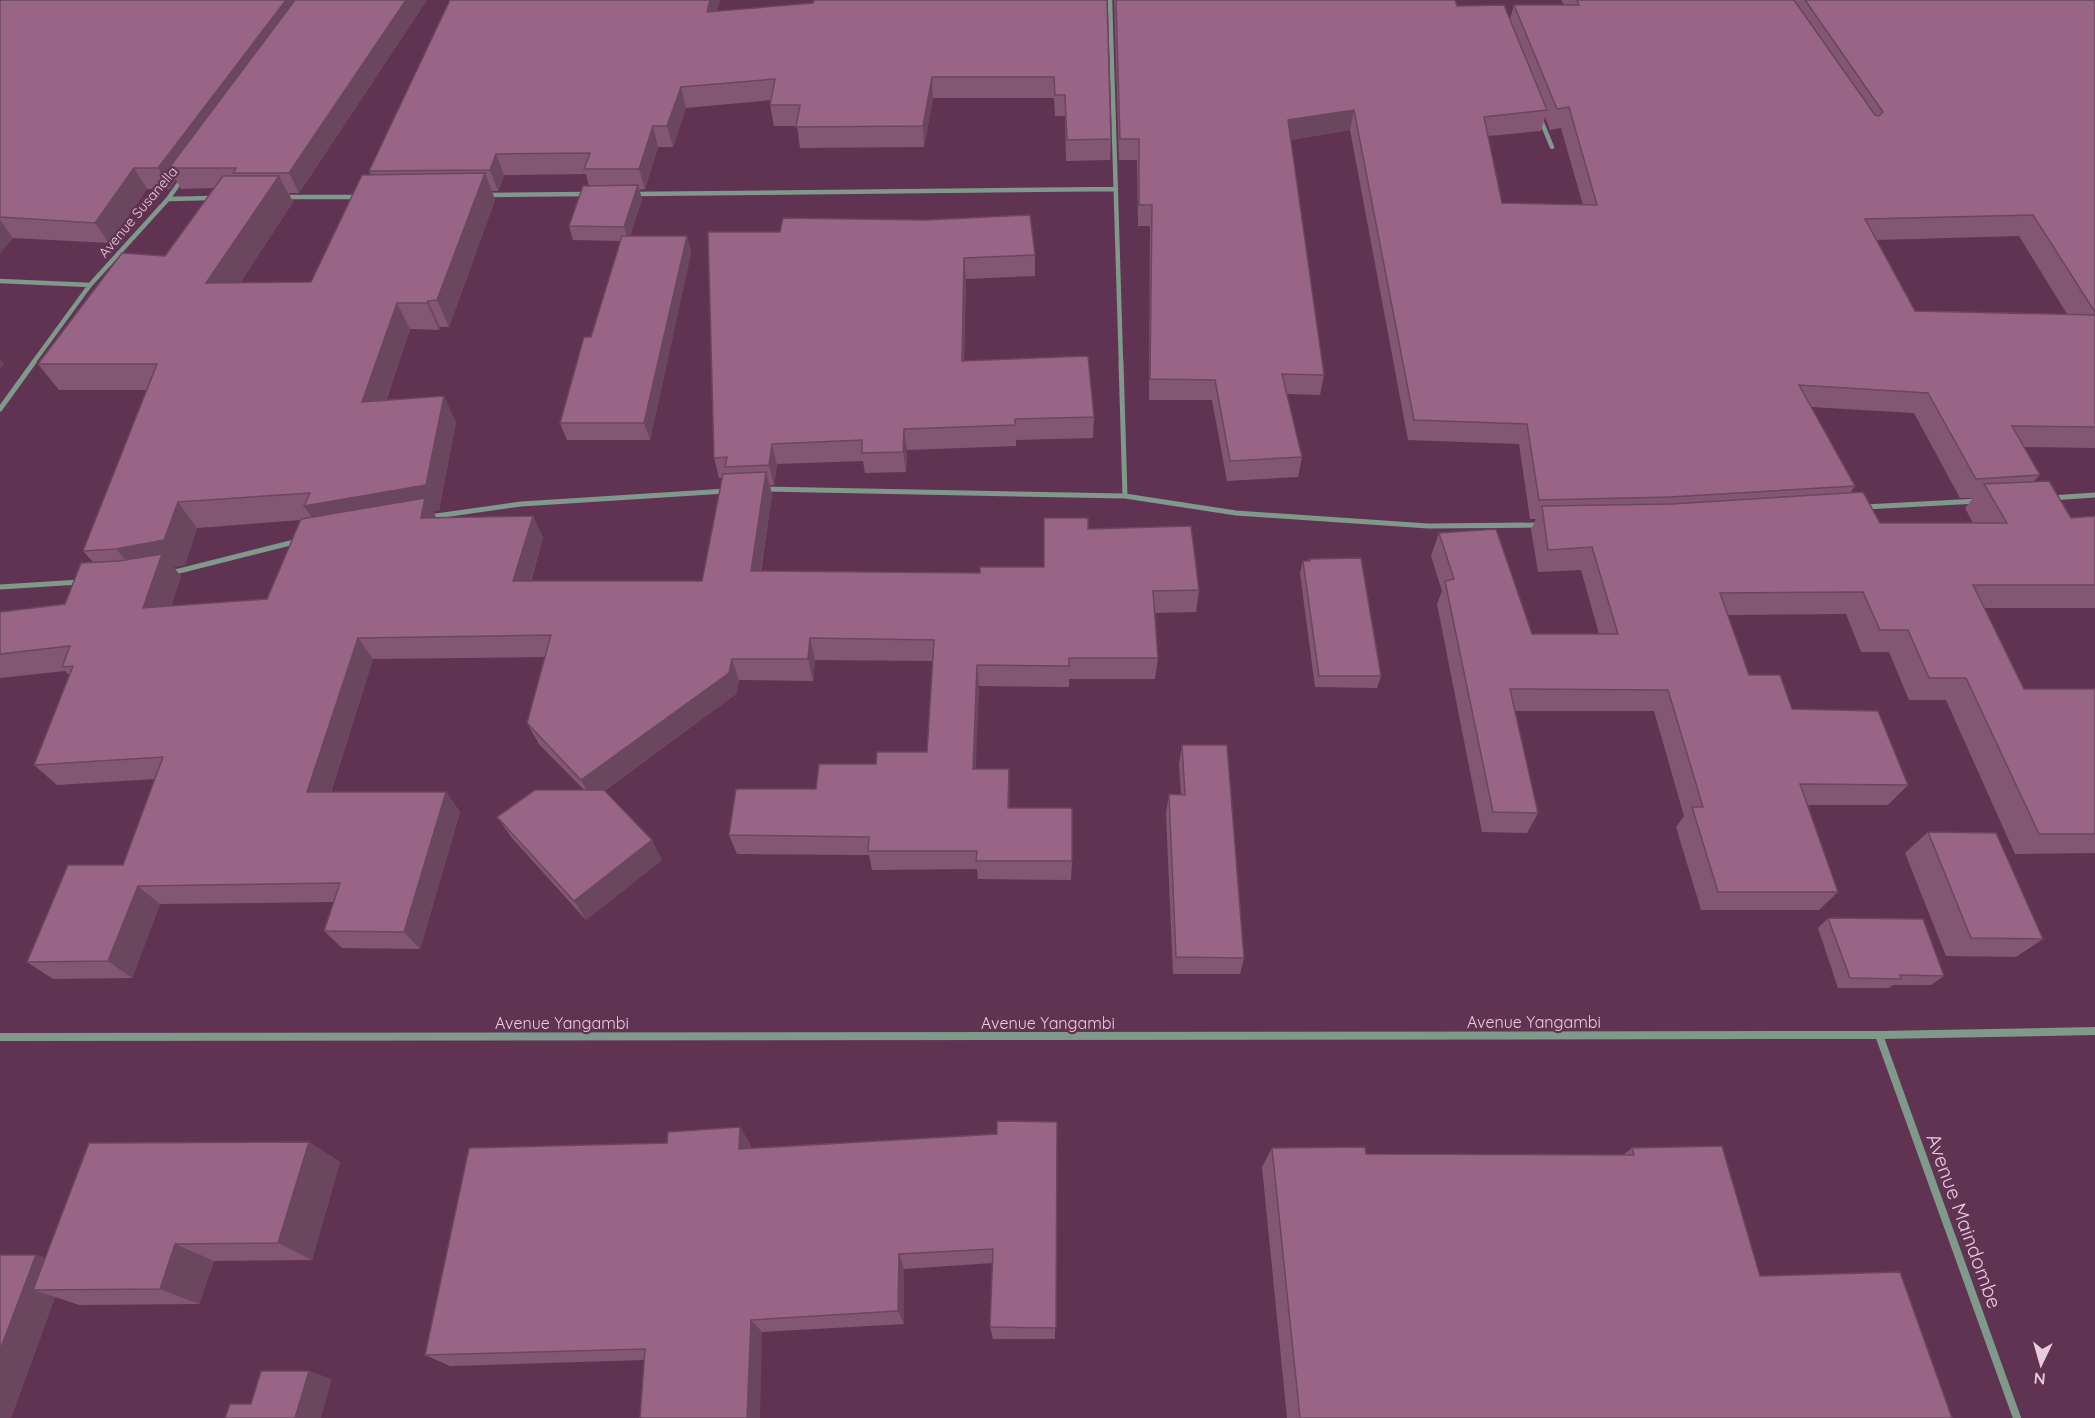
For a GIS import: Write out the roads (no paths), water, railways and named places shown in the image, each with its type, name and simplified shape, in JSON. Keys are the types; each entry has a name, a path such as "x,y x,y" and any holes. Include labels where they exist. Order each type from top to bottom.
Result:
{"street":[{"path":"1110,0 1125,496"},
{"path":"1539,116 1552,147"},
{"name":"Avenue Susanella","path":"0,409 90,285 168,198 189,170"},
{"path":"630,194 1116,189"},
{"path":"476,195 595,194"},
{"path":"274,197 369,196"},
{"path":"168,198 215,198"},
{"path":"0,281 90,285"},
{"path":"759,490 1125,496 1236,513 1428,526 1544,524"},
{"path":"419,518 521,504 736,491"},
{"path":"2049,498 2095,495"},
{"path":"1862,508 1990,501"},
{"path":"167,573 309,538"},
{"path":"0,587 92,581"},
{"name":"Avenue Yangambi","path":"0,1037 1879,1035 2095,1030"},
{"name":"Avenue Maindombe","path":"1879,1035 2017,1418"}]}
